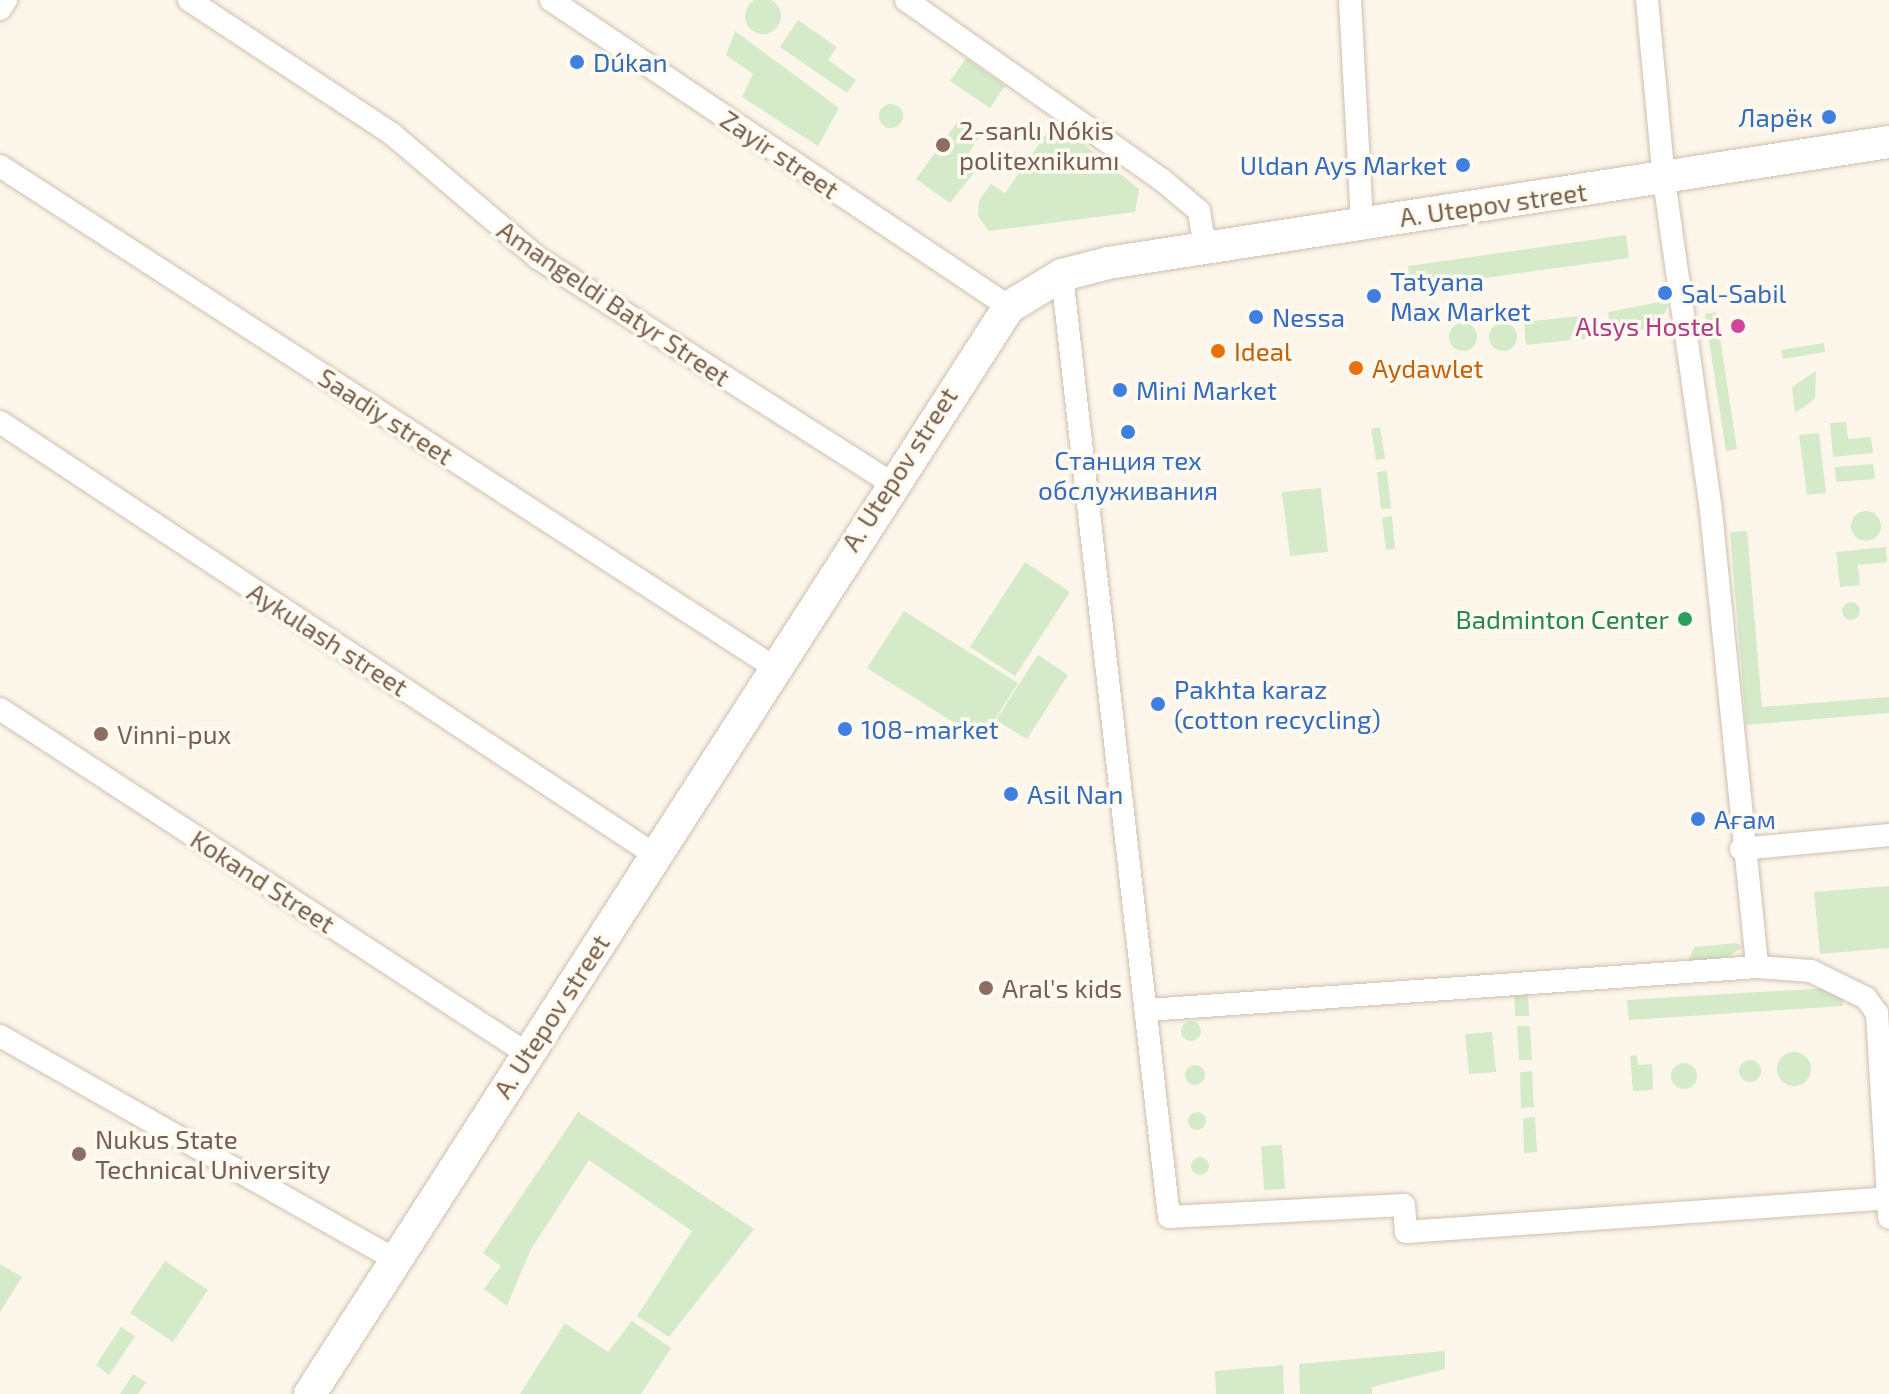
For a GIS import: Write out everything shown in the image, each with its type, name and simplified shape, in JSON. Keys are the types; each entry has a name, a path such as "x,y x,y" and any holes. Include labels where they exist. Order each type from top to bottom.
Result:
{"main road":[{"name":"A. Utepov street","path":"310,1394 655,855 772,666 1009,307 1062,275 1205,247 1362,221 1664,180 1889,142"}],"street":[{"path":"0,9 6,0"},
{"name":"Amangeldi Batyr Street","path":"189,0 392,134 538,258 891,483"},
{"name":"Zayir street","path":"551,0 1009,307"},
{"path":"906,0 1161,179 1199,211 1205,247"},
{"path":"1647,0 1664,180 1711,511 1741,849 1757,967"},
{"path":"1347,3 1362,221"},
{"name":"Saadiy street","path":"0,166 772,666"},
{"path":"1062,275 1148,1010 1169,1217 1404,1205 1406,1232 1888,1208 1877,1013 1866,998 1811,971 1757,967 1148,1010"},
{"name":"Aykulash street","path":"0,422 655,855"},
{"name":"Kokand Street","path":"0,709 526,1053"},
{"path":"1741,849 1889,835"},
{"path":"0,1036 396,1260"}],"green space":[{"path":"763,-2 776,3 781,16 776,29 763,34 750,29 745,16 750,3"},
{"path":"798,20 837,47 828,60 856,80 847,93 780,47"},
{"path":"735,31 839,108 818,146 742,97 753,74 726,55"},
{"path":"966,58 1005,86 990,108 950,81"},
{"path":"891,104 900,107 903,116 900,125 891,128 882,125 879,116 882,107"},
{"path":"960,118 981,134 962,163 974,173 950,203 916,179"},
{"path":"1055,121 1139,189 1135,212 989,231 978,216 979,200 991,184 1005,193"},
{"path":"1626,235 1629,258 1411,288 1408,266"},
{"path":"1670,300 1659,327 1611,334 1608,312"},
{"path":"1716,312 1737,449 1726,451 1705,314"},
{"path":"1588,315 1591,338 1526,345 1524,322"},
{"path":"1463,323 1473,327 1477,337 1473,347 1463,351 1453,347 1449,337 1453,327"},
{"path":"1503,323 1513,327 1517,337 1513,347 1503,351 1493,347 1489,337 1493,327"},
{"path":"1824,343 1825,352 1783,359 1781,350"},
{"path":"1816,371 1815,399 1795,413 1792,387"},
{"path":"1846,422 1848,439 1871,437 1873,453 1833,457 1830,423"},
{"path":"1380,427 1385,459 1376,460 1371,429"},
{"path":"1819,433 1826,493 1807,495 1799,435"},
{"path":"1873,464 1875,479 1836,482 1835,467"},
{"path":"1387,471 1391,508 1381,509 1377,472"},
{"path":"1321,488 1328,552 1290,556 1282,492"},
{"path":"1866,511 1876,516 1881,526 1876,536 1866,541 1856,536 1851,526 1856,516"},
{"path":"1392,516 1395,549 1386,550 1382,518"},
{"path":"1747,531 1762,707 1889,697 1889,713 1746,725 1730,532"},
{"path":"1886,547 1887,562 1858,565 1860,585 1840,587 1836,552"},
{"path":"1025,562 1070,592 1015,676 970,647"},
{"path":"1851,602 1860,611 1851,620 1842,611"},
{"path":"904,611 1018,683 982,740 867,668"},
{"path":"1038,655 1068,675 1027,739 996,720"},
{"path":"1889,886 1889,948 1820,954 1814,892"},
{"path":"1736,943 1743,947 1722,961 1687,965 1694,947"},
{"path":"1514,988 1528,993 1529,1016 1515,1016"},
{"path":"1828,988 1842,995 1843,1006 1629,1020 1627,1000"},
{"path":"1191,1021 1198,1024 1201,1031 1198,1038 1191,1041 1184,1038 1181,1031 1184,1024"},
{"path":"1517,1026 1530,1026 1532,1060 1519,1060"},
{"path":"1492,1032 1496,1072 1469,1074 1465,1034"},
{"path":"1794,1052 1806,1057 1811,1069 1806,1081 1794,1086 1782,1081 1777,1069 1782,1057"},
{"path":"1637,1055 1638,1065 1652,1064 1653,1090 1633,1091 1630,1056"},
{"path":"1750,1060 1761,1071 1750,1082 1739,1071"},
{"path":"1684,1063 1693,1067 1697,1076 1693,1085 1684,1089 1675,1085 1671,1076 1675,1067"},
{"path":"1195,1065 1202,1068 1205,1075 1202,1082 1195,1085 1188,1082 1185,1075 1188,1068"},
{"path":"1532,1071 1534,1107 1521,1108 1520,1072"},
{"path":"578,1112 754,1229 669,1337 637,1316 692,1231 589,1160 530,1251 507,1306 484,1289 501,1266 483,1253"},
{"path":"1193,1112 1201,1112 1206,1121 1204,1128 1193,1130 1188,1125 1188,1117"},
{"path":"1535,1117 1537,1152 1524,1153 1523,1118"},
{"path":"1282,1145 1285,1189 1264,1190 1261,1146"},
{"path":"1196,1157 1204,1157 1209,1166 1207,1173 1196,1175 1191,1170 1191,1162"},
{"path":"165,1261 208,1290 173,1342 130,1313"},
{"path":"0,1264 22,1277 0,1312"},
{"path":"632,1321 671,1348 641,1394 520,1394 565,1323 608,1352"},
{"path":"121,1327 135,1336 109,1375 96,1365"},
{"path":"1445,1351 1445,1369 1372,1387 1372,1394 1300,1394 1299,1364"},
{"path":"1283,1365 1284,1394 1216,1394 1215,1371"},
{"path":"133,1374 146,1382 138,1394 120,1394"}],"place":[{"name":"Dúkan","path":"577,62"},
{"name":"Ларёк","path":"1829,117"},
{"name":"2-sanlı Nókis politexnikumı","path":"943,145"},
{"name":"Uldan Ays Market","path":"1463,165"},
{"name":"Sal-Sabil","path":"1665,293"},
{"name":"Tatyana Max Market","path":"1374,296"},
{"name":"Nessa","path":"1256,317"},
{"name":"Alsys Hostel","path":"1738,326"},
{"name":"Ideal","path":"1218,351"},
{"name":"Aydawlet","path":"1356,368"},
{"name":"Mini Market","path":"1120,390"},
{"name":"Станция тех обслуживания","path":"1128,432"},
{"name":"Badminton Center","path":"1685,619"},
{"name":"Pakhta karaz (cotton recycling)","path":"1158,704"},
{"name":"108-market","path":"845,729"},
{"name":"Vinni-pux","path":"101,734"},
{"name":"Asil Nan","path":"1011,794"},
{"name":"Ағам","path":"1698,819"},
{"name":"Aral's kids","path":"986,988"},
{"name":"Nukus State Technical University","path":"79,1154"}]}
